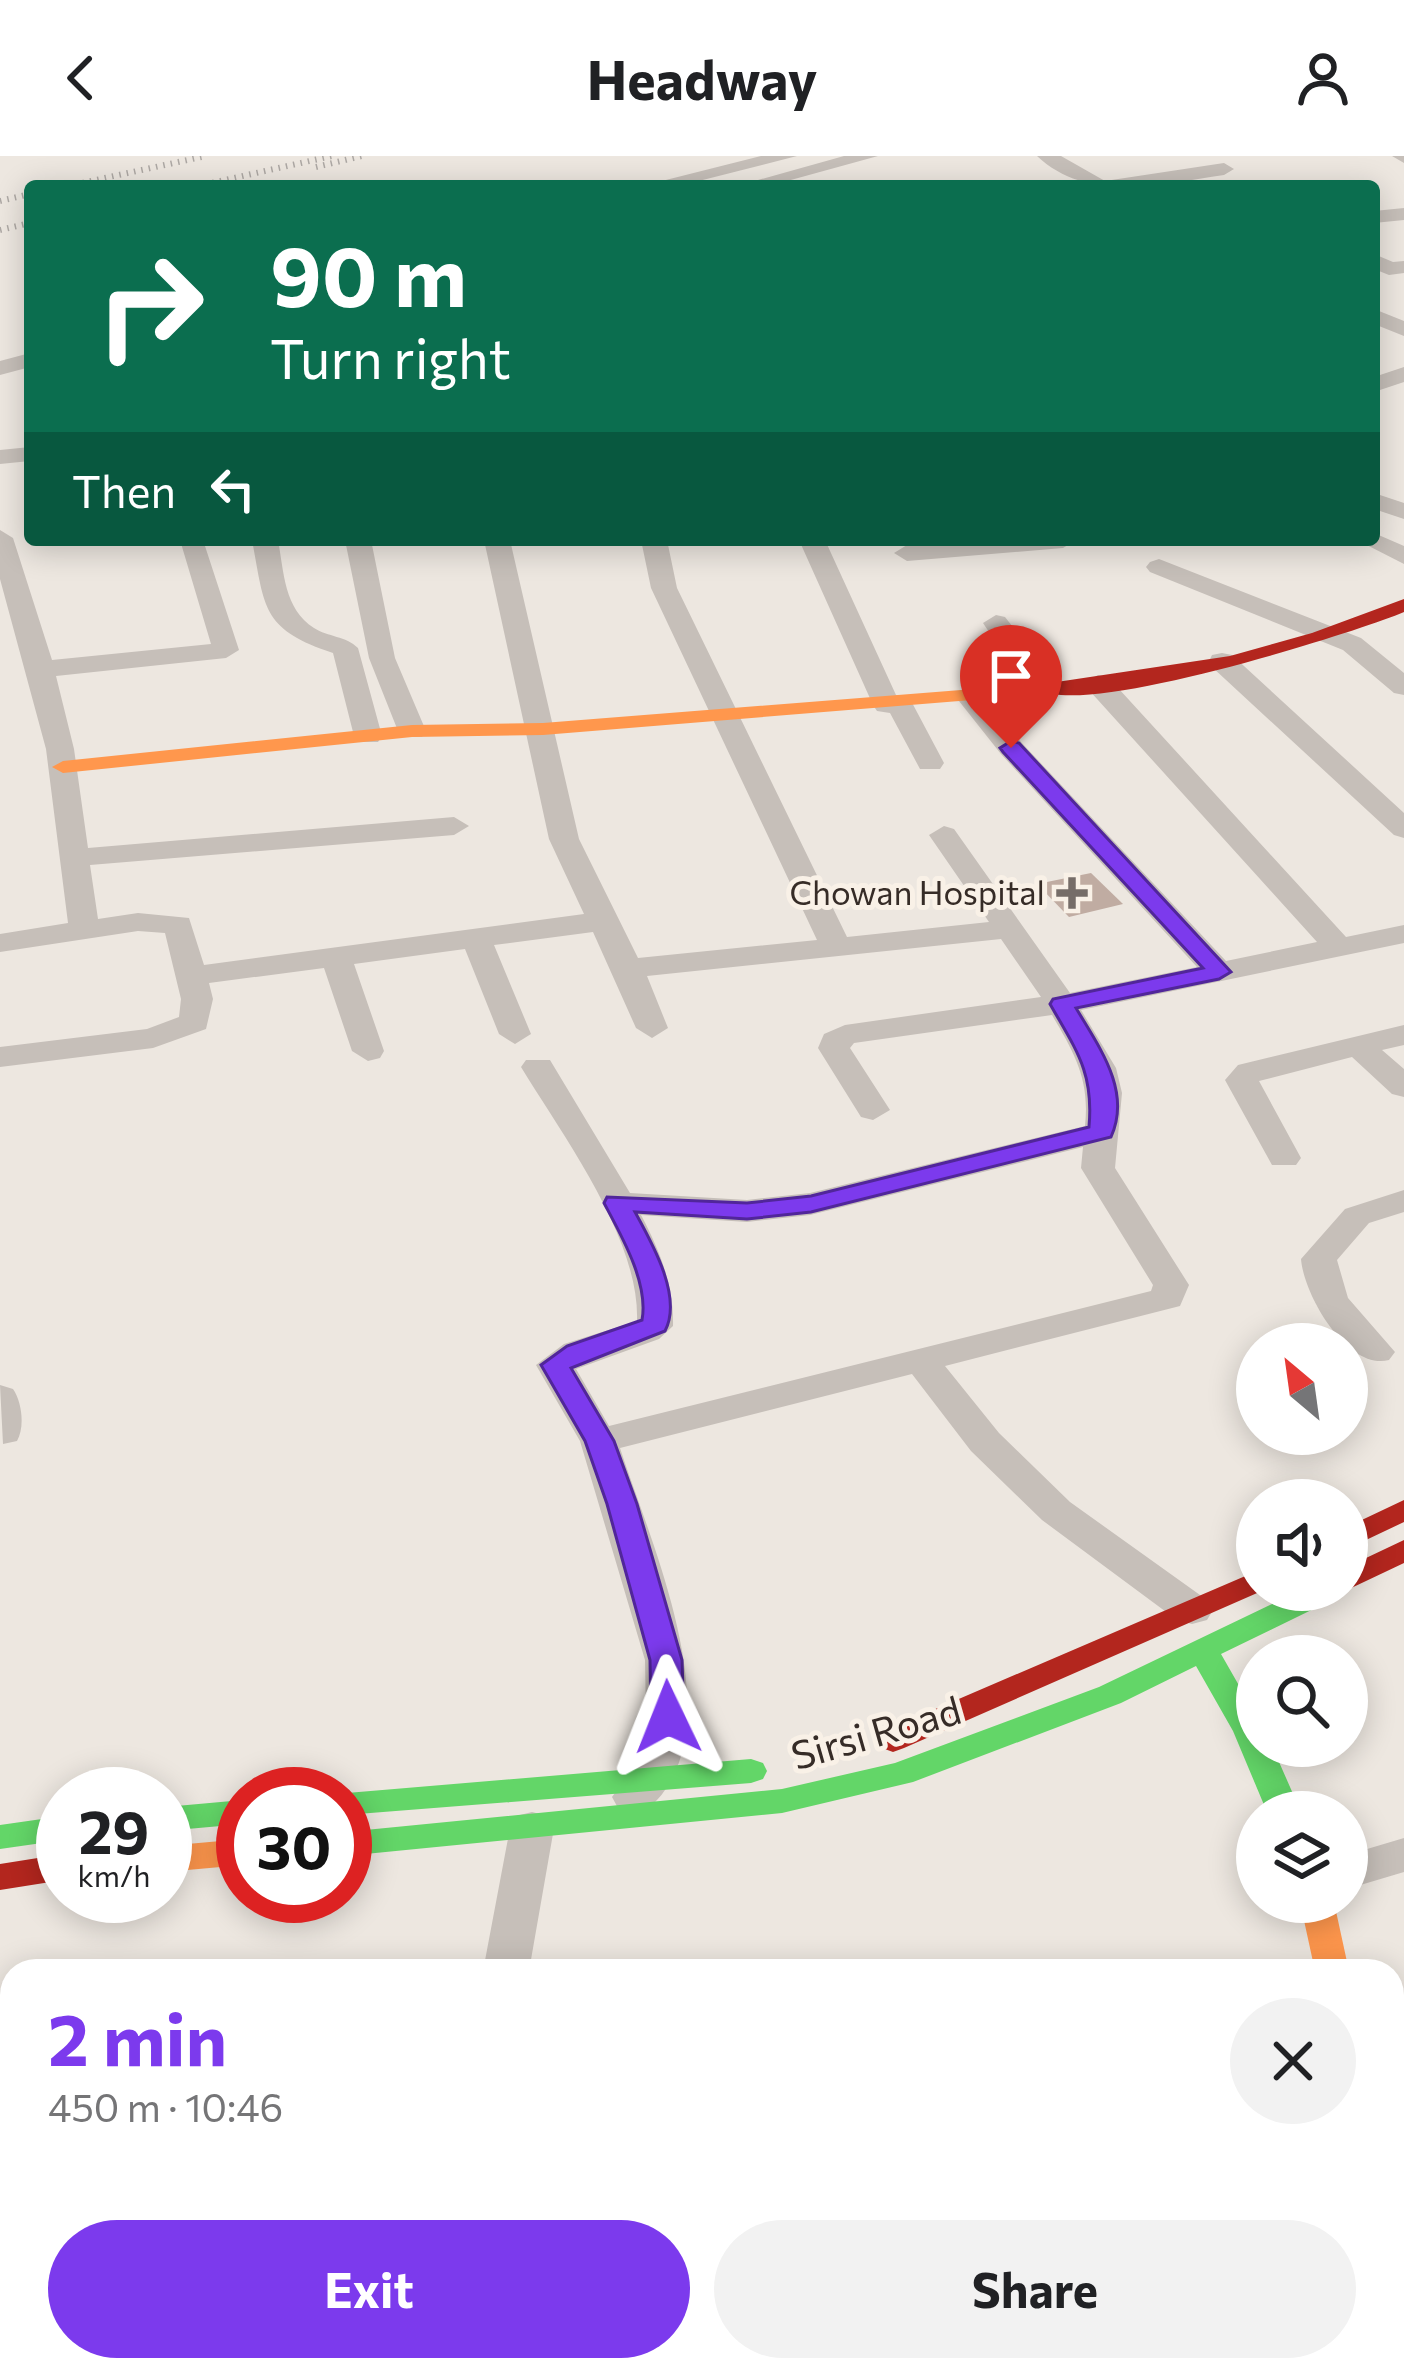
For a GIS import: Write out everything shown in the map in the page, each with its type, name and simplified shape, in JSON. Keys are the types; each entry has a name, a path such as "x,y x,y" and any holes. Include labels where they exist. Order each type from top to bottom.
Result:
{"street":[{"path":"679,180 788,156"},
{"path":"770,180 868,156"},
{"path":"1047,156 1089,180"},
{"path":"1170,180 1230,174 1196,156"},
{"path":"0,538 41,669 63,767 72,818 71,858 84,930"},
{"path":"41,669 226,650 192,546"},
{"path":"267,546 279,610 306,634 345,648 368,736"},
{"path":"359,546 382,658 412,731"},
{"path":"498,546 543,728 549,786 564,839 652,1028"},
{"path":"655,546 664,588 836,946"},
{"path":"815,546 893,704 930,763"},
{"path":"907,554 996,546"},
{"path":"1159,567 1352,644 1404,687"},
{"path":"63,767 412,731 543,728 1047,689 1222,661 1332,637 1396,615"},
{"path":"996,623 1047,689"},
{"path":"1222,661 1404,829"},
{"path":"1098,683 1338,947"},
{"path":"969,696 1011,748 1219,972"},
{"path":"71,858 454,826"},
{"path":"599,1441 1167,1298 1171,1285 1098,1168 1105,1093 1099,1068 1062,1004 944,835"},
{"path":"192,976 602,921"},
{"path":"0,943 138,922 178,925 197,1012 195,1022 181,1030 0,1057"},
{"path":"628,969 1012,929"},
{"path":"873,1110 834,1048 836,1041 1062,1004 1404,934"},
{"path":"478,941 515,1034"},
{"path":"337,958 368,1052"},
{"path":"1284,1158 1242,1080 1262,1066 1404,1035"},
{"path":"1357,1045 1404,1087"},
{"path":"538,1067 640,1244 658,1309 655,1325 577,1352 555,1365 599,1441 666,1660 668,1717 650,1778 616,1819"},
{"path":"617,1203 747,1211 811,1204 1102,1132"},
{"path":"1376,1352 1329,1299 1318,1279 1319,1259 1357,1216 1404,1201"},
{"path":"922,1362 985,1442 1056,1510 1197,1630 1275,1791"},
{"path":"1368,1528 1404,1510"},
{"path":"1368,1569 1404,1550"},
{"name":"Sirsi Road","path":"372,1842 782,1801 901,1774 1111,1695 1236,1598"},
{"name":"Sirsi Road","path":"858,1749 1259,1611"},
{"name":"Sirsi Road","path":"372,1801 771,1770"},
{"path":"508,1959 532,1828"},
{"path":"0,1837 36,1832"},
{"path":"1368,1866 1404,1855"},
{"path":"0,1877 36,1871"},
{"path":"1322,1923 1329,1959"}],"building":[{"path":"1091,873 1123,904 1069,917 1037,884"}],"railway":[{"path":"96,180 206,156"},
{"path":"225,180 332,156"},
{"path":"316,167 362,156"},
{"path":"0,201 24,195"},
{"path":"0,230 24,224"}],"traffic: fast":[{"path":"372,1841 782,1801 901,1774 1110,1695 1284,1611"},
{"path":"1202,1649 1249,1731 1275,1791"},
{"path":"372,1801 751,1771"},
{"path":"192,1817 216,1814"},
{"path":"0,1837 36,1832"}],"traffic: slow":[{"path":"63,767 412,731 543,729 1050,689"},
{"path":"192,1857 216,1854"},
{"path":"1322,1923 1329,1959"}],"traffic: jam":[{"path":"1050,689 1231,662 1319,637 1404,605"},
{"path":"1368,1528 1404,1510"},
{"path":"1368,1569 1404,1550"},
{"path":"893,1740 1236,1590"},
{"path":"0,1877 36,1871"}],"place":[{"name":"Chowan Hospital","path":"1072,893"}],"route":[{"path":"668,1717 666,1660 622,1504 599,1441 556,1375 555,1365 577,1352 646,1331 658,1318 640,1244 617,1203 747,1211 811,1204 1102,1132 1105,1093 1099,1068 1062,1004 1219,972 1011,748"}]}
